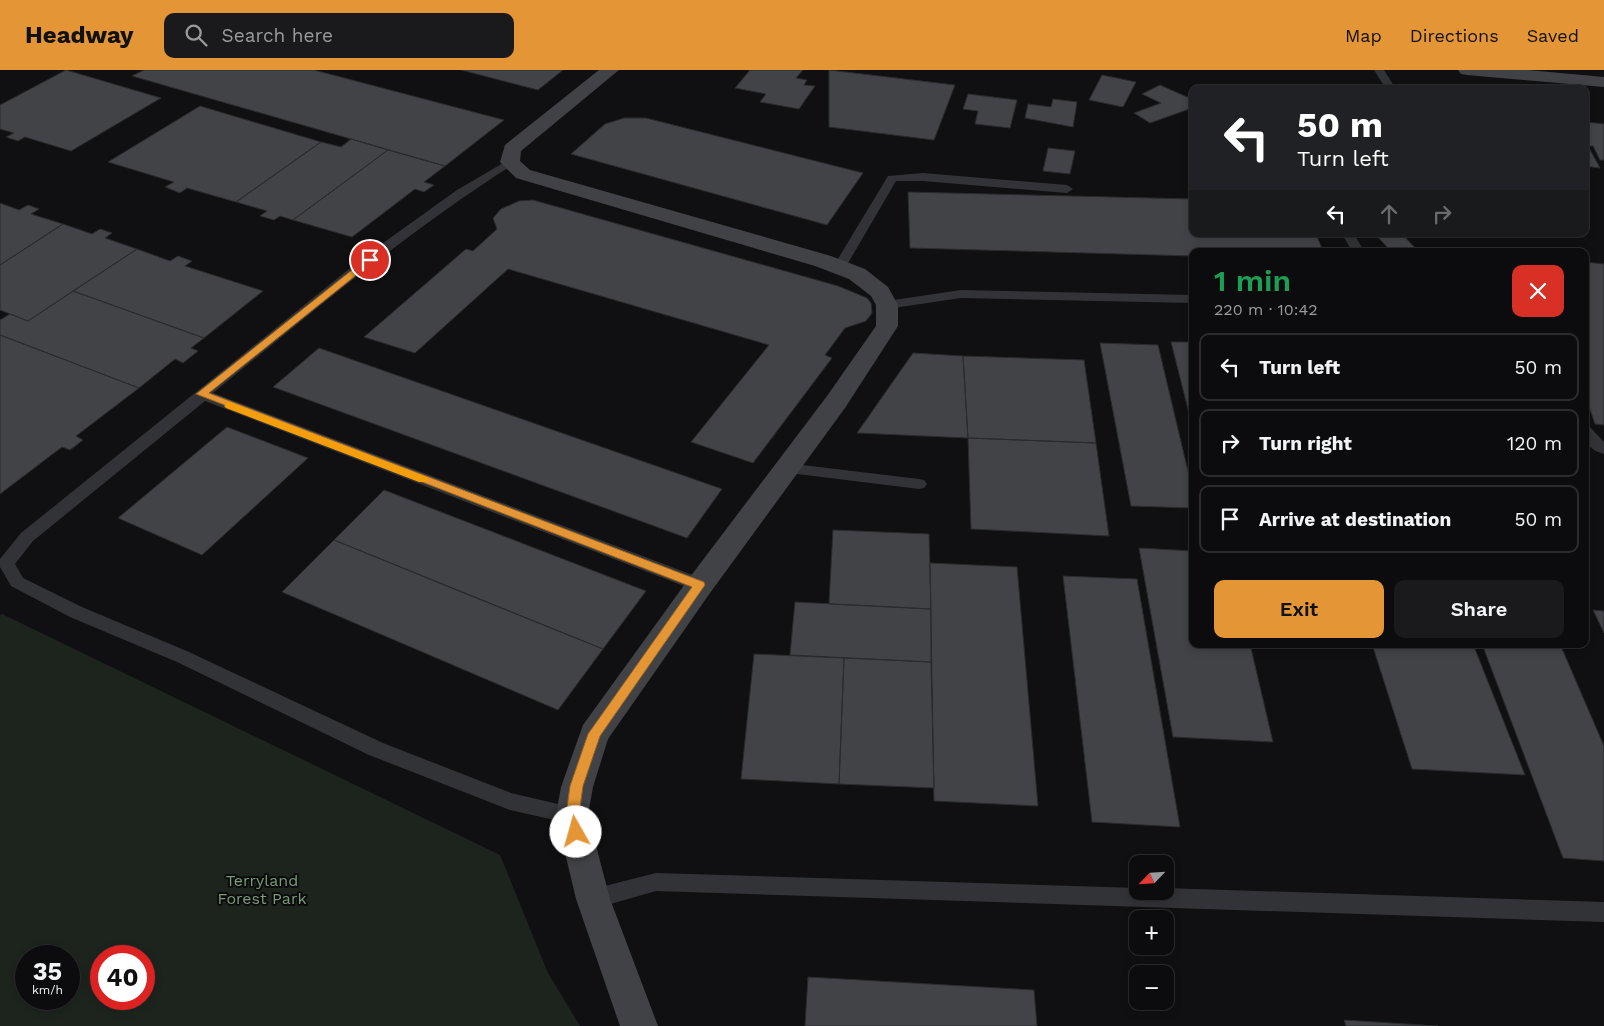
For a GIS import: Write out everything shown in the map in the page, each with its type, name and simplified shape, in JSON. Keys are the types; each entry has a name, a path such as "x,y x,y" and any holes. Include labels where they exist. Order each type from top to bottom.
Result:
{"street":[{"path":"610,70 512,149 510,162 523,174 839,267 857,274 880,292 887,305 887,326 872,350 700,585 594,734 576,786 572,815 593,899 639,1026"},
{"path":"1467,70 1556,74 1604,82"}],"lane":[{"path":"1379,70 1388,85"},
{"path":"510,162 461,192 370,260 201,394 27,537 6,563 17,582 76,612 183,657 386,753 510,801 572,815"},
{"path":"839,267 892,178 923,178 1067,189"},
{"path":"1350,237 1356,248"},
{"path":"887,305 961,294 1189,299"},
{"path":"201,394 700,585"},
{"path":"1589,436 1594,443 1604,449"},
{"path":"786,468 919,484"},
{"path":"593,899 656,882 1604,912"}],"green space":[{"name":"Terryland Forest Park","path":"2,614 500,855 548,973 580,1026 0,1026 0,615"}],"building":[{"path":"66,70 161,98 71,151 25,137 18,141 6,137 14,133 0,129 0,105"},
{"path":"144,70 314,70 504,120 445,166 132,76"},
{"path":"461,70 563,70 538,90"},
{"path":"750,70 803,70 796,78 807,80 804,85 815,86 799,109 760,102 766,94 735,88"},
{"path":"829,70 955,85 934,140 829,127"},
{"path":"1102,75 1136,82 1123,107 1089,100"},
{"path":"1160,85 1187,97 1189,96 1189,109 1150,123 1134,113 1161,103 1142,94"},
{"path":"968,94 1017,100 1010,128 975,124 978,111 963,109"},
{"path":"1053,99 1077,102 1073,127 1025,118 1028,104 1051,107"},
{"path":"200,106 321,142 236,202 187,188 180,193 165,187 174,182 108,162"},
{"path":"624,118 646,118 863,173 827,225 571,154 605,124"},
{"path":"1589,122 1604,124 1604,160 1600,160 1593,146 1589,146"},
{"path":"351,139 388,150 293,220 280,216 274,220 260,216 267,211 236,202 321,142 341,147"},
{"path":"1048,148 1075,151 1070,174 1043,171"},
{"path":"1589,148 1600,168 1589,167"},
{"path":"388,150 445,166 424,182 434,185 424,192 415,189 352,237 293,220"},
{"path":"908,192 1189,199 1189,237 1317,237 1322,248 1189,248 1189,256 910,248"},
{"path":"533,200 838,286 867,298 871,303 872,313 866,321 845,328 825,355 832,358 753,463 691,442 769,345 508,269 415,353 364,337 466,249 473,251 497,229 493,218 501,209 519,201"},
{"path":"0,203 19,210 28,205 39,209 31,214 63,224 0,265"},
{"path":"63,224 92,234 100,229 112,233 105,238 137,249 28,321 0,310 0,265"},
{"path":"1378,237 1405,237 1415,248 1388,248"},
{"path":"137,249 170,261 178,256 192,261 185,266 263,291 204,338 73,291"},
{"path":"1589,262 1604,264 1604,425 1595,424 1589,407"},
{"path":"73,291 204,338 191,348 198,351 183,363 175,359 139,388 0,335 0,320 10,314 28,321"},
{"path":"0,335 139,388 76,436 83,440 70,450 62,447 0,494"},
{"path":"1171,342 1189,342 1189,413"},
{"path":"1100,343 1158,345 1189,475 1189,508 1131,506"},
{"path":"319,348 722,489 687,538 273,387"},
{"path":"913,353 963,356 968,438 857,433"},
{"path":"963,356 1084,360 1096,443 968,438"},
{"path":"227,427 308,458 202,555 118,518"},
{"path":"968,438 1096,443 1109,536 971,529"},
{"path":"384,490 646,591 603,649 334,540"},
{"path":"833,530 929,534 931,609 829,604"},
{"path":"334,540 603,649 558,710 282,592"},
{"path":"1139,548 1189,551 1189,648 1251,648 1273,742 1173,737"},
{"path":"930,563 1017,567 1038,806 934,801"},
{"path":"1063,576 1137,579 1180,827 1092,822"},
{"path":"795,602 931,609 931,662 790,655"},
{"path":"1593,610 1604,611 1604,633"},
{"path":"1373,648 1475,648 1525,775 1412,769"},
{"path":"1484,648 1562,648 1604,746 1604,861 1563,858"},
{"path":"754,654 844,658 839,784 741,779"},
{"path":"844,658 931,662 934,788 839,784"},
{"path":"808,977 1034,990 1037,1026 805,1026"},
{"path":"1344,1020 1438,1026 1346,1026"}],"slow traffic":[{"path":"229,406 423,480"}],"route":[{"path":"370,260 201,394 700,585 594,734 576,786 572,815 576,832"}]}
